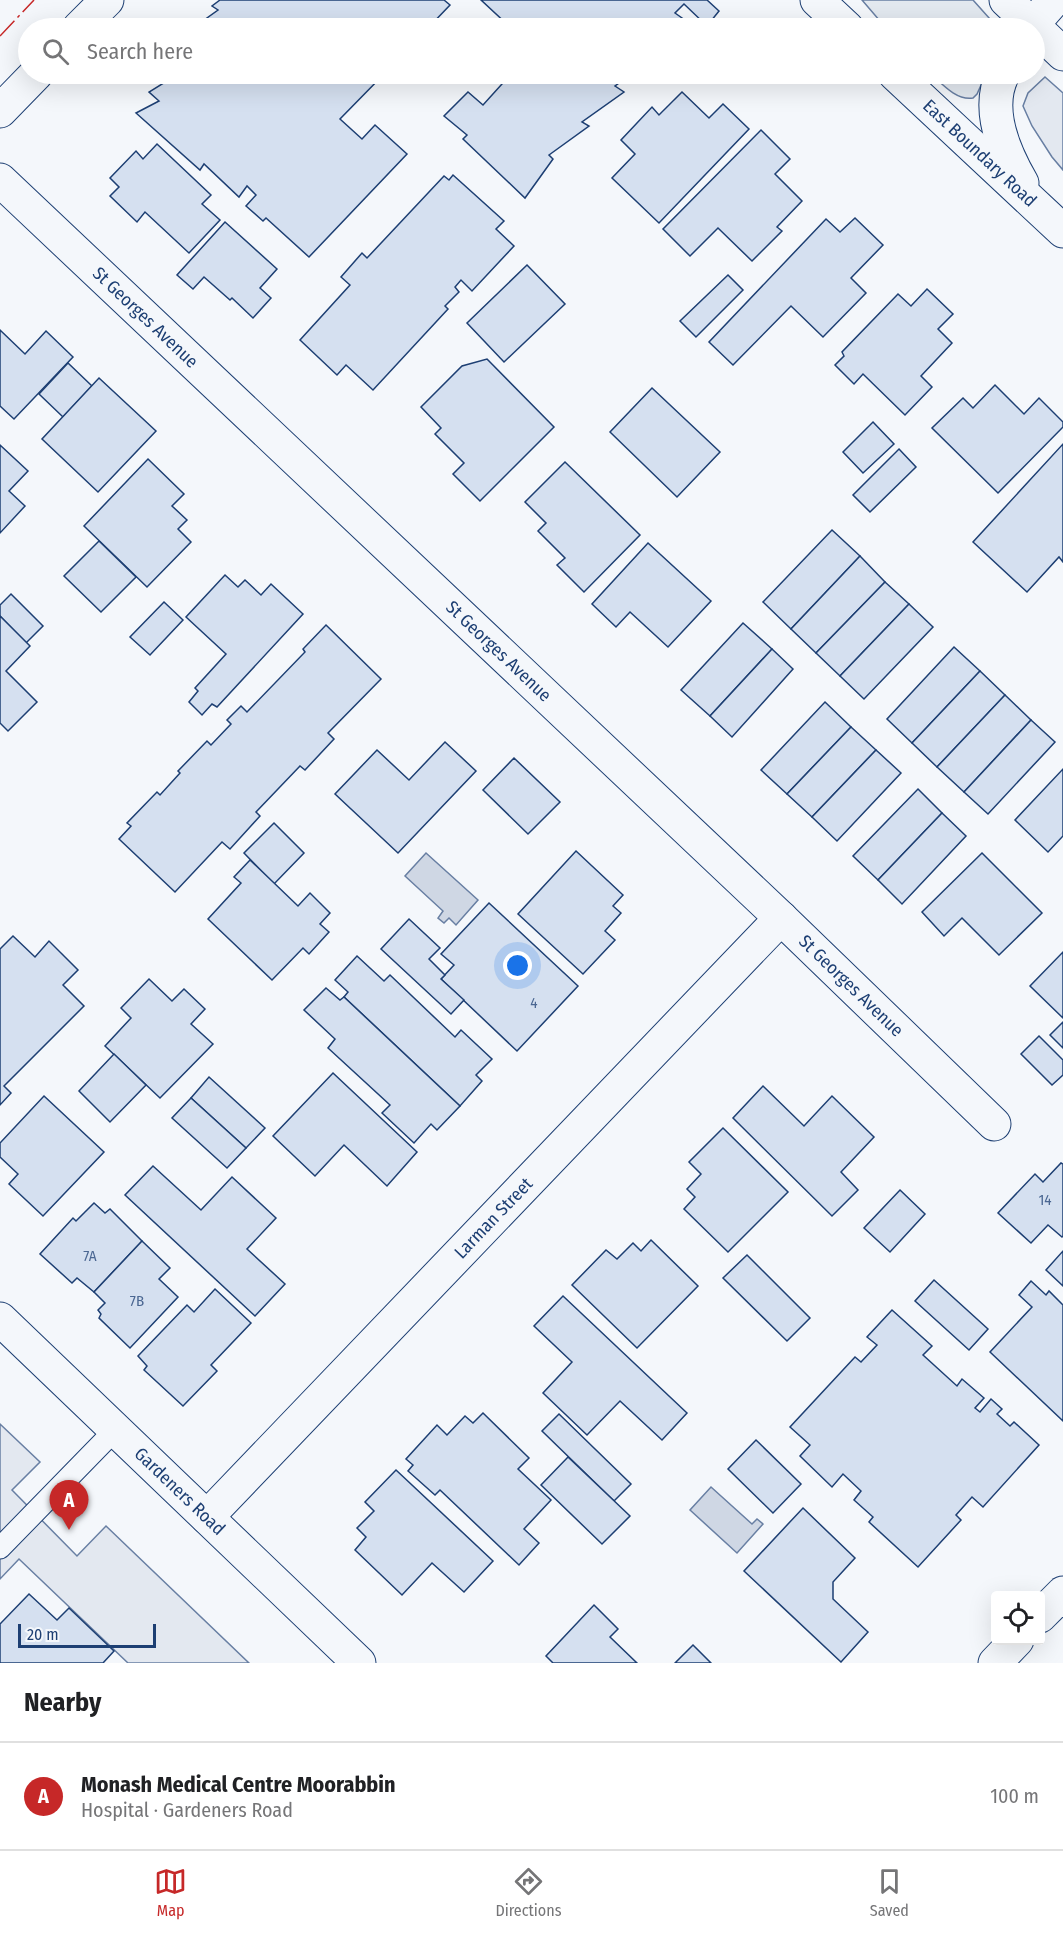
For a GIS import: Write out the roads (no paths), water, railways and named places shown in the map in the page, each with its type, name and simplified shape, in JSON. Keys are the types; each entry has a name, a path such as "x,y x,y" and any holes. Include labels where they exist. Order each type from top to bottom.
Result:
{"street":[{"path":"90,18 107,0"},
{"path":"818,0 837,18"},
{"path":"1006,0 1023,18"},
{"path":"1039,18 1054,0"},
{"path":"1045,39 1063,54"},
{"path":"0,111 26,84"},
{"name":"East Boundary Road","path":"906,84 1063,231"},
{"path":"999,84 996,104 1001,135 1011,165 1033,203"},
{"name":"St Georges Avenue","path":"0,180 781,918 994,1124"},
{"name":"Larman Street","path":"207,1517 781,918"},
{"name":"Gardeners Road","path":"0,1319 359,1663"},
{"path":"1045,1612 1063,1593"},
{"path":"995,1663 1013,1645"}],"lane":[{"path":"0,1548 116,1429"}],"place":[{"name":"Monash Medical Centre Moorabbin","path":"69,1530"}]}
